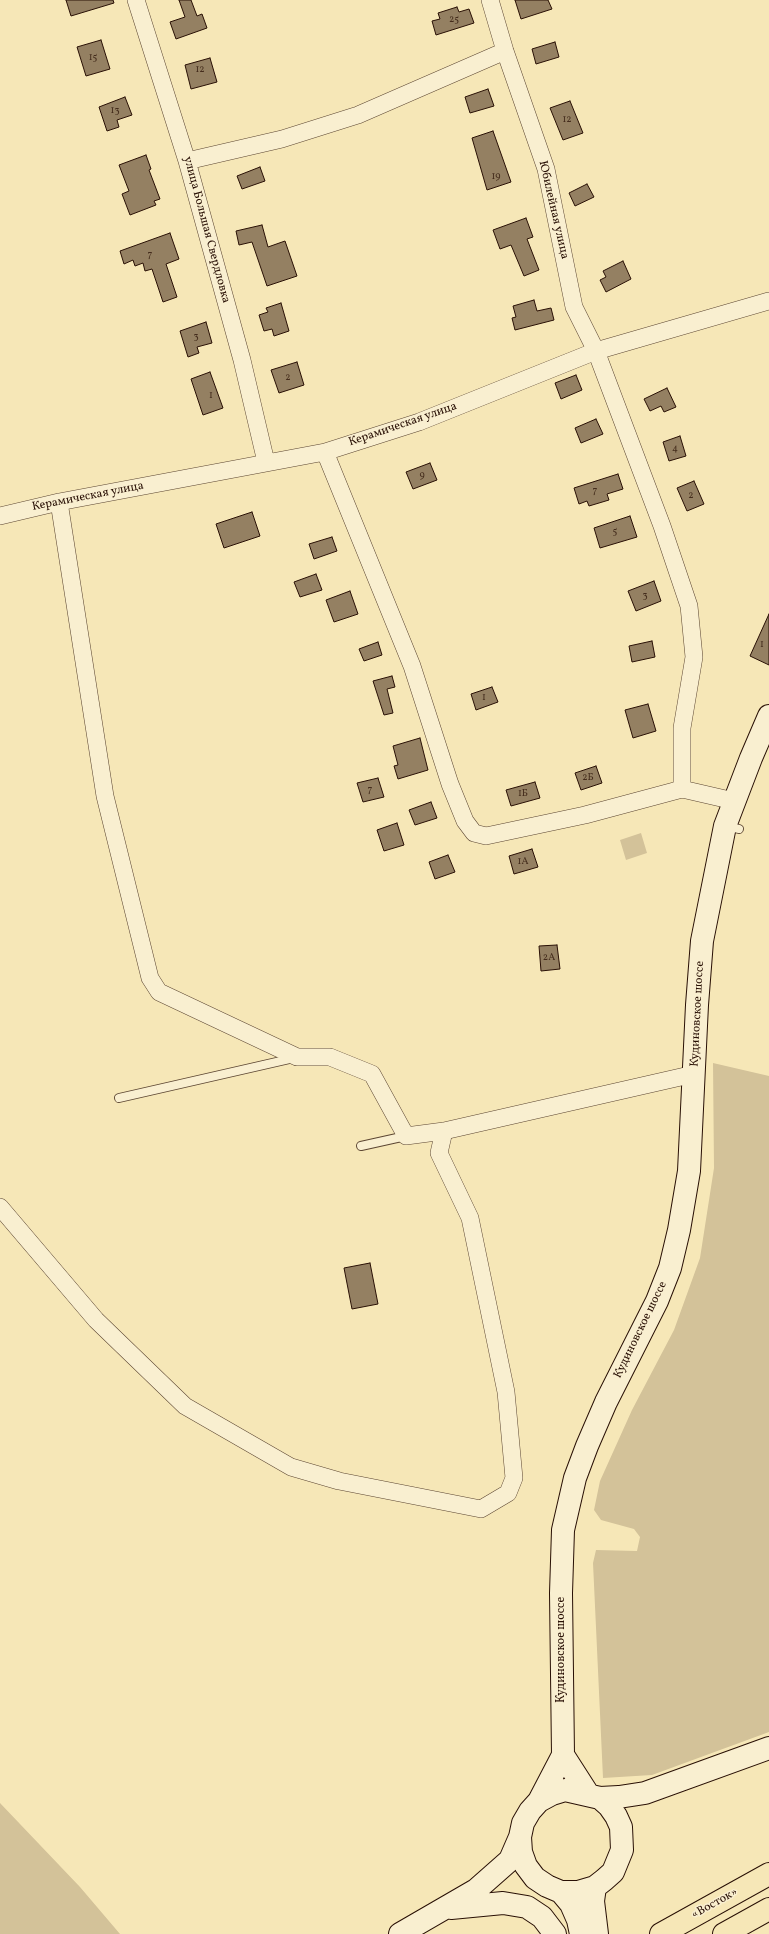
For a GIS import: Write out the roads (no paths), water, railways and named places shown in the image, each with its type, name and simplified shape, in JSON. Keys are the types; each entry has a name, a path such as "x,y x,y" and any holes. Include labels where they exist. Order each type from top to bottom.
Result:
{"highway":[{"name":"«Восток»","path":"661,1934 769,1874"},
{"path":"724,1934 769,1909"}],"main road":[{"name":"Кудиновское шоссе","path":"581,1934 578,1920 571,1904 560,1892 535,1878 526,1866 521,1852 520,1837 523,1823 530,1811 539,1801 562,1755 561,1593 563,1530 575,1478 586,1446 606,1402 657,1301 670,1268 680,1230 690,1171 702,940 732,827 734,801 769,716"},
{"path":"594,1796 620,1797 645,1793 769,1748"},
{"name":"Кудиновское шоссе","path":"560,1892 578,1892 594,1887 613,1872 622,1850 621,1827 609,1806 594,1796 562,1755"},
{"name":"Кудиновское шоссе","path":"539,1801 552,1794 565,1790 594,1796"},
{"path":"400,1934 476,1890 510,1860 520,1837"},
{"path":"594,1887 593,1901 597,1934"},
{"path":"444,1909 503,1903 527,1907 542,1917 555,1934"}],"street":[{"name":"улица Большая Свердловка","path":"136,0 187,161 242,360 266,462"},
{"name":"Юбилейная улица","path":"490,0 505,51 546,169 574,307 596,351 662,526 689,606 694,657 682,728 682,789"},
{"path":"187,161 282,139 358,115 505,51"},
{"name":"Керамическая улица","path":"0,516 59,502 325,452 419,422 596,351 769,301"},
{"path":"325,452 412,666 450,784 465,821 474,833 486,836 584,815 682,789 734,801"},
{"path":"59,502 105,796 150,978 159,992 296,1057 330,1057 372,1074 406,1136 444,1131 694,1074"},
{"path":"0,1207 96,1320 185,1406 291,1467 339,1481 481,1509 508,1493 514,1478 506,1392 470,1218 439,1153 444,1131"}],"lane":[{"path":"119,1098 296,1057"},
{"path":"361,1146 406,1136"}]}
